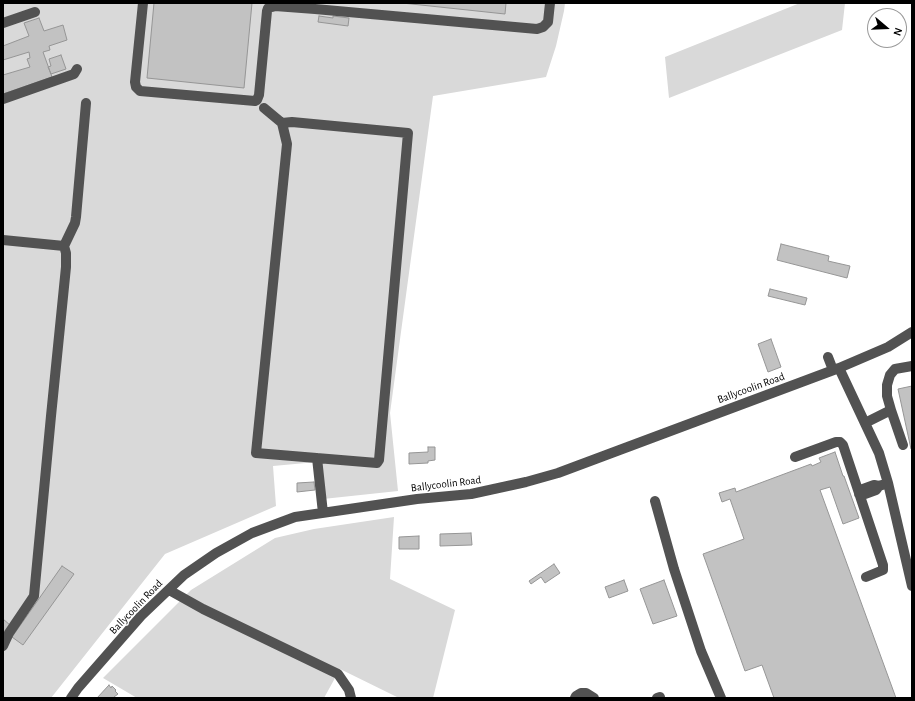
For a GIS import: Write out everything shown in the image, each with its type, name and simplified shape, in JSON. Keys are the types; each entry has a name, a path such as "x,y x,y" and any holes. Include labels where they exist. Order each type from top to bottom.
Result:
{"street":[{"path":"143,3 135,82 136,88 140,90 255,101 259,95 268,8 275,6 315,9 538,29 543,27 548,22 550,3"},
{"path":"3,23 35,12"},
{"path":"3,99 74,74 77,69"},
{"path":"3,646 9,634 34,596 50,416 66,267 66,253 64,246 75,223 76,217 86,103"},
{"path":"264,108 282,123 287,144 256,453 377,463 379,460 408,133 292,122 282,123"},
{"path":"3,240 64,246"},
{"name":"Ballycoolin Road","path":"71,698 141,616 184,575 216,553 252,533 295,517 417,499 471,494 558,473 836,369 888,347 912,332"},
{"path":"828,357 865,423 879,453 883,484 912,586"},
{"path":"903,446 887,396 887,385 890,376 895,369 912,366"},
{"path":"865,423 891,410"},
{"path":"795,457 836,442 840,442 843,445 884,568 883,570 866,577"},
{"path":"317,458 323,512"},
{"path":"859,494 864,489 874,485 883,484"},
{"path":"655,501 674,569 701,651 721,698"},
{"path":"169,590 203,609 338,674 349,690 351,698"},
{"path":"575,698 581,693 586,693 594,698"}],"shaded area":[{"path":"3,3 565,3 556,46 546,77 433,96 390,413 398,491 323,499 317,462 273,466 276,506 165,554 51,698 3,698"},
{"path":"800,3 845,3 842,30 669,98 665,57"},
{"path":"394,517 390,579 455,610 433,698 399,698 340,669 324,698 137,698 103,678 191,590 275,538 314,529"}],"building":[{"path":"154,3 252,3 244,88 147,78"},
{"path":"402,3 506,3 505,14"},
{"path":"319,16 349,18 348,26 318,22"},
{"path":"39,18 44,31 63,25 67,40 49,46 50,50 43,52 52,77 3,94 3,75 30,67 27,59 30,58 29,52 3,60 3,46 29,36 24,23"},
{"path":"61,55 66,69 51,74 48,67 51,66 49,59"},
{"path":"781,244 829,256 828,261 850,266 847,278 777,260"},
{"path":"770,289 807,298 805,305 768,296"},
{"path":"771,339 781,367 768,372 758,344"},
{"path":"912,386 912,449 911,449 898,389"},
{"path":"428,447 435,447 435,460 428,461 428,463 409,464 409,453 428,452"},
{"path":"835,452 859,518 843,524 830,487 820,490 896,698 774,698 762,665 745,671 703,554 744,539 730,499 722,502 719,493 735,488 736,492 811,464 812,466 821,462 819,458"},
{"path":"314,482 315,490 297,492 297,483"},
{"path":"471,533 472,545 440,546 440,534"},
{"path":"419,536 419,549 399,549 399,537"},
{"path":"554,564 560,573 545,583 541,577 531,584 529,581"},
{"path":"62,566 74,574 23,645 12,637"},
{"path":"624,580 628,591 609,598 605,587"},
{"path":"664,580 677,616 653,624 640,589"},
{"path":"3,619 10,625 3,635"},
{"path":"109,685 111,688 112,686 116,690 115,691 118,694 114,697 115,698 97,698"}]}
